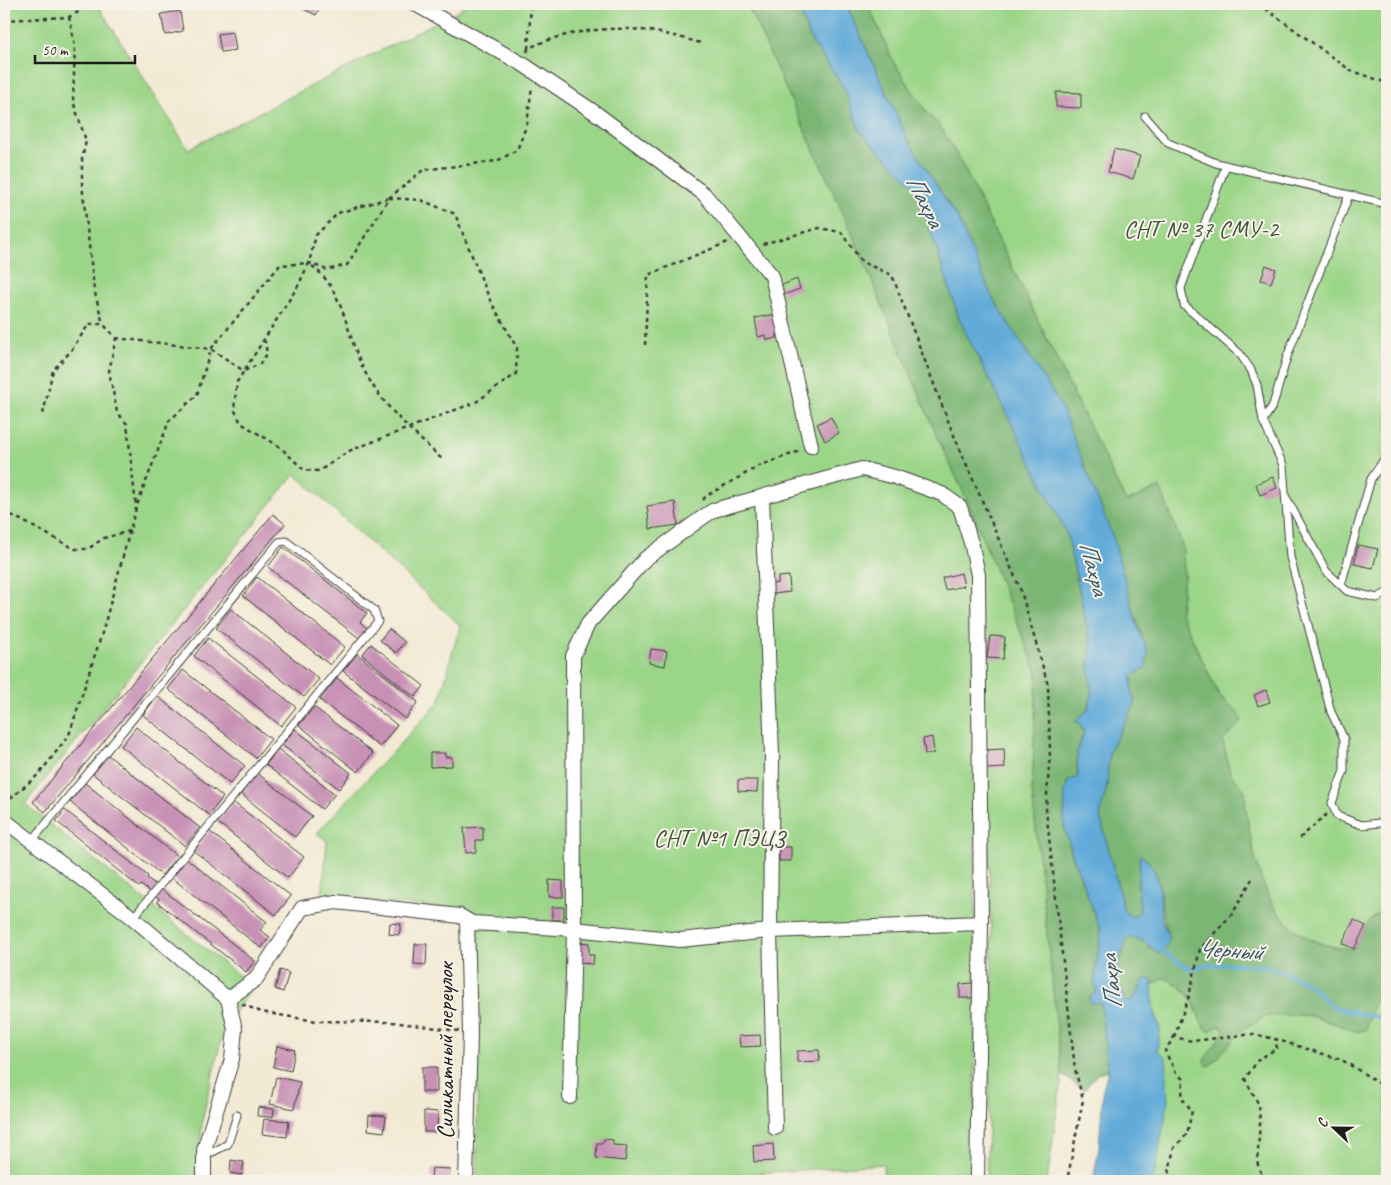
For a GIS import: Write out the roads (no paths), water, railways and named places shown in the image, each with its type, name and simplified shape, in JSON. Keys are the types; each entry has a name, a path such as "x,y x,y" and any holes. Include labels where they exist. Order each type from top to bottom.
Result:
{"street":[{"path":"415,4 529,69 597,114 704,194 772,276 810,446"},
{"path":"570,1097 574,929 573,656 588,624 645,559 706,515 714,510 862,469 942,494 960,507 972,546 978,575 981,923 977,1181"},
{"path":"762,496 772,756 770,931 775,1128"},
{"path":"4,820 133,918 228,999 235,1029 232,1059 204,1150 204,1181"},
{"path":"228,999 256,979 302,908 336,902 460,916 467,921 574,929 680,940 770,931 981,923"},
{"name":"Силикатный переулок","path":"466,1181 470,1033 467,921"}],"lane":[{"path":"1145,116 1168,144 1226,165 1387,204"},
{"path":"1226,165 1181,288 1184,304 1240,354 1251,370 1257,385 1263,421 1283,465 1290,558 1331,712 1344,739 1344,771 1332,803 1334,810 1337,816 1362,824 1387,822"},
{"path":"1263,421 1273,405 1287,357 1349,195"},
{"path":"1341,585 1372,479 1387,455"},
{"path":"1286,499 1326,571 1347,591 1377,598 1387,594"},
{"path":"31,842 279,542 286,541 374,610 378,621 133,918"},
{"path":"204,1150 213,1152 228,1144 237,1115"}],"water":[{"name":"Пахра","path":"797,4 846,4 908,140 958,219 992,297 1060,404 1114,540 1137,625 1148,653 1146,668 1132,675 1132,693 1135,703 1109,752 1107,785 1100,816 1124,911 1132,917 1140,912 1138,883 1140,855 1156,874 1160,890 1162,921 1168,935 1168,943 1160,954 1137,938 1127,938 1117,971 1119,986 1127,1003 1135,997 1145,978 1152,980 1153,1006 1160,1031 1157,1050 1166,1057 1168,1103 1153,1181 1093,1181 1099,1148 1103,1089 1108,1070 1101,1003 1090,1003 1089,998 1097,991 1094,981 1101,931 1072,854 1064,824 1065,791 1068,781 1078,777 1077,752 1084,734 1080,723 1075,721 1087,711 1092,695 1089,666 1091,645 1067,534 960,321 917,189 860,131 843,86 812,42"}],"waterway":[{"name":"Черный","path":"1159,949 1188,968 1234,964 1278,970 1306,983 1336,1008 1387,1019"}],"park label":[{"name":"СНТ № 37 СМУ-2","path":"1201,229"},
{"name":"СНТ №1 ПЭЦЗ","path":"719,838"}]}
